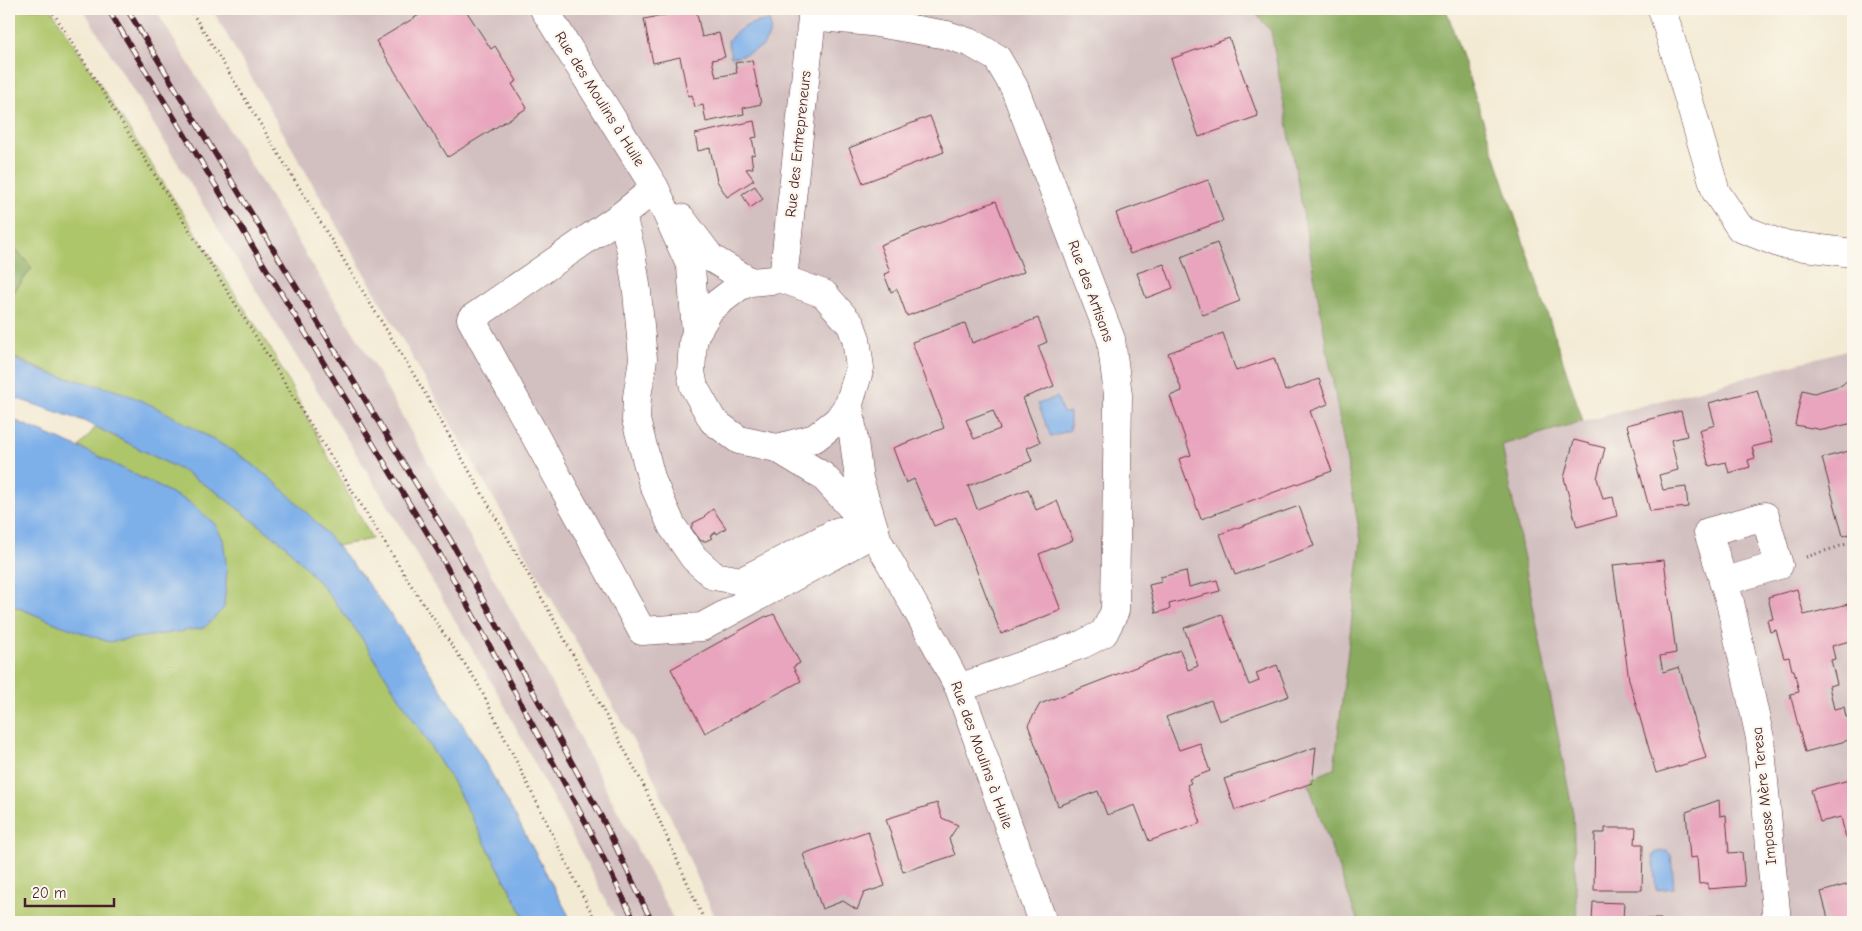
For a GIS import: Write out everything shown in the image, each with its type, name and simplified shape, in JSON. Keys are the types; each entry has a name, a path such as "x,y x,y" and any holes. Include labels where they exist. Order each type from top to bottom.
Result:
{"street":[{"name":"Rue des Moulins à Huile","path":"544,9 656,188 711,258 751,282"},
{"path":"1662,9 1716,192 1740,228 1781,244 1853,253"},
{"name":"Rue des Entrepreneurs","path":"782,278 812,12"},
{"name":"Rue des Artisans","path":"812,12 947,35 971,43 997,58 1014,87 1110,340 1118,395 1115,611 1104,632 1083,644 959,688"},
{"name":"Rue des Moulins à Huile","path":"656,188 691,267 696,333"},
{"path":"656,188 622,215 471,319 642,631 702,627 871,531"},
{"path":"622,215 637,292 643,359 637,397 636,420 652,482 672,526 694,558 714,576 742,580 871,531"},
{"path":"782,278 824,294 851,325 856,339 860,368 850,404 838,420 815,438 777,448 739,440 712,421 694,387 691,372 693,342 710,309 740,286 751,282 782,278"},
{"name":"Rue des Moulins à Huile","path":"850,404 859,479 871,531"},
{"name":"Rue des Moulins à Huile","path":"777,448 823,476 871,531 959,688 1043,922"},
{"name":"Impasse Mère Teresa","path":"1777,922 1760,738 1730,602 1708,532 1765,516 1779,565"},
{"path":"1723,582 1779,565"}],"path":[{"path":"51,9 412,587 477,682 596,922"},
{"path":"190,9 417,380 552,616 643,784 705,922"},
{"path":"1779,565 1853,542"}],"shaded area":[{"path":"83,9 155,9 370,359 537,656 675,922 617,922 500,697 387,504"},
{"path":"212,9 1252,9 1271,31 1361,541 1334,769 1307,780 1358,922 717,922 650,770"},
{"path":"1853,348 1853,922 1577,922 1573,813 1502,444"}],"green space":[{"path":"9,9 51,9 272,351 372,539 337,546 318,524 274,482 250,462 204,434 124,394 52,374 9,355 9,299 32,268 9,241"},
{"path":"1252,9 1446,9 1583,421 1502,445 1573,813 1577,922 1358,922 1307,780 1334,769 1361,541 1271,31"},
{"path":"9,241 32,268 9,297"},
{"path":"96,427 181,470 215,491 286,546 324,588 359,634 454,784 527,922 9,922 9,604 60,625 189,502 79,447"}],"water":[{"path":"769,20 770,31 762,47 743,55 731,57 728,41 733,36 746,26"},
{"path":"9,355 50,373 123,393 165,412 251,463 269,477 319,525 377,596 457,714 572,922 527,922 454,784 359,634 324,588 286,546 215,491 181,470 84,421 9,396"},
{"path":"1057,397 1063,413 1070,413 1070,430 1051,437 1038,404"},
{"path":"9,418 94,454 189,502 214,523 223,539 227,570 224,608 204,628 109,642 60,625 9,604"},
{"path":"1667,851 1671,855 1674,888 1656,890 1653,856 1656,852"}],"building":[{"path":"429,9 465,9 491,49 495,46 517,81 512,84 527,108 448,157 376,41"},
{"path":"696,9 702,37 719,33 725,57 712,60 716,77 737,73 735,63 752,60 761,104 743,108 744,114 706,122 703,105 695,107 692,95 688,96 680,57 653,63 644,19"},
{"path":"1229,38 1258,116 1199,137 1171,59"},
{"path":"930,116 944,152 863,183 849,148"},
{"path":"754,121 757,137 752,138 755,154 751,155 753,168 746,169 754,180 727,197 717,181 710,148 698,151 695,134"},
{"path":"1208,180 1223,221 1130,254 1116,213"},
{"path":"755,186 763,199 750,208 742,194"},
{"path":"996,201 1024,272 907,316 897,289 891,292 884,274 890,272 880,245"},
{"path":"1217,243 1240,301 1203,315 1181,257"},
{"path":"1164,264 1173,288 1146,298 1137,273"},
{"path":"1038,318 1047,342 1038,346 1054,386 1023,398 1040,442 1027,448 1032,461 968,486 977,509 1028,489 1036,510 1057,501 1073,540 1039,554 1061,610 1001,634 956,517 934,526 914,479 906,483 893,448 944,428 912,342 965,323 972,343","holes":["993,410 1000,429 974,439 966,420"]},
{"path":"1223,333 1236,371 1274,358 1285,391 1319,379 1328,404 1310,411 1332,471 1201,519 1179,459 1191,455 1170,396 1182,391 1168,353"},
{"path":"1853,375 1853,423 1823,430 1795,425 1802,390 1814,393 1842,385"},
{"path":"1757,390 1772,442 1752,447 1755,458 1748,460 1750,467 1729,473 1726,462 1709,466 1699,430 1715,425 1709,403"},
{"path":"1681,411 1687,436 1671,440 1678,470 1659,475 1663,490 1686,487 1688,507 1650,511 1627,425"},
{"path":"1574,440 1605,448 1597,478 1603,499 1613,497 1617,516 1577,527 1564,478"},
{"path":"1853,450 1853,533 1843,536 1822,458"},
{"path":"1299,506 1314,546 1235,575 1220,534"},
{"path":"713,509 726,528 710,536 712,538 701,541 691,528 693,523 705,517"},
{"path":"1664,560 1676,653 1660,656 1663,672 1679,667 1706,758 1656,773 1629,680 1613,565"},
{"path":"1186,571 1189,587 1217,580 1220,591 1169,604 1170,609 1156,613 1149,585 1162,582 1160,577"},
{"path":"1797,589 1804,615 1848,604 1853,624 1853,640 1832,646 1835,659 1831,660 1837,684 1829,686 1834,709 1844,707 1846,717 1853,716 1853,739 1805,752 1790,694 1799,692 1794,670 1792,670 1789,657 1784,658 1776,630 1770,632 1767,620 1773,619 1768,597"},
{"path":"774,614 800,663 793,667 801,681 705,733 671,669 766,616"},
{"path":"1222,614 1249,685 1259,681 1256,673 1277,665 1289,696 1219,721 1211,700 1166,717 1179,750 1200,743 1210,771 1189,779 1191,783 1187,785 1201,823 1149,841 1135,805 1107,815 1098,791 1058,806 1028,725 1040,704 1180,650 1188,670 1198,666 1184,628"},
{"path":"1316,747 1312,783 1235,810 1224,779"},
{"path":"1853,779 1853,836 1846,838 1841,817 1820,822 1811,790"},
{"path":"1719,800 1720,816 1726,815 1729,853 1742,852 1745,886 1708,889 1708,883 1699,884 1697,857 1690,858 1686,812"},
{"path":"937,803 942,818 958,825 949,839 955,855 903,872 886,819"},
{"path":"1605,828 1636,828 1635,844 1643,844 1642,890 1594,890 1595,833 1605,833"},
{"path":"868,831 885,886 864,893 857,910 843,901 822,909 803,854"},
{"path":"1849,884 1853,899 1853,922 1829,922 1821,892"},
{"path":"1593,902 1624,903 1623,919 1661,919 1661,922 1592,922"}],"railway":[{"path":"108,9 437,549 587,825 635,922"},
{"path":"127,9 451,541 602,818 652,922"}]}
